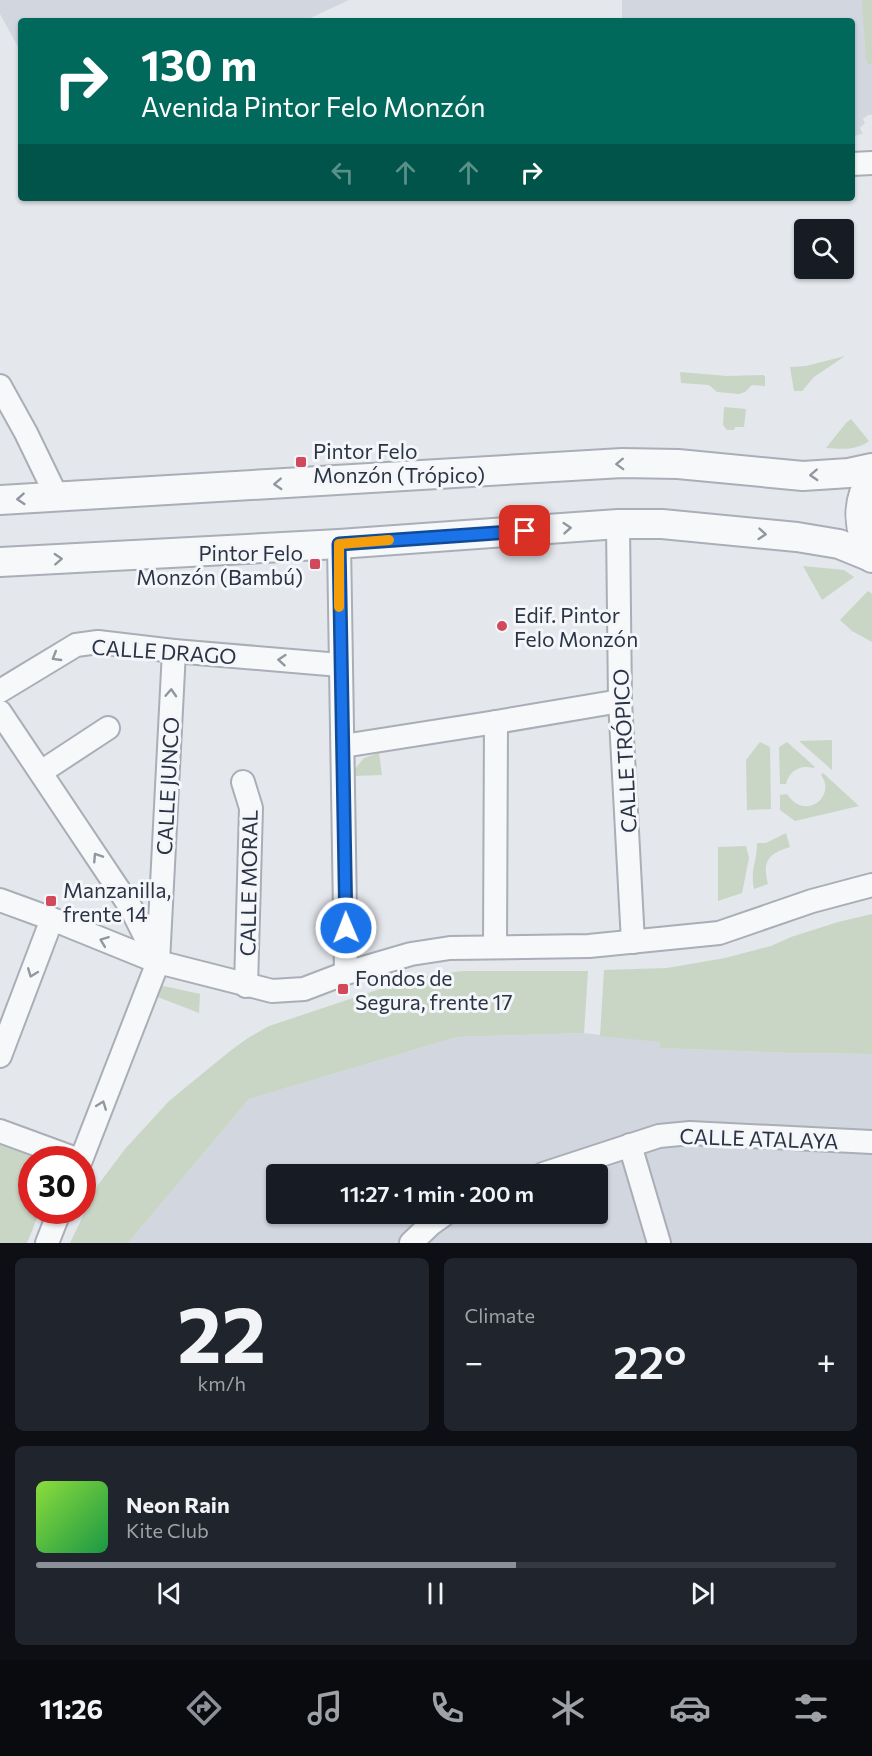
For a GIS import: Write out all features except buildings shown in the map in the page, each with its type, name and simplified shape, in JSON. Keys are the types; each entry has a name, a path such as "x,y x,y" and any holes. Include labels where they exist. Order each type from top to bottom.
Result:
{"street":[{"path":"855,164 872,163"},
{"path":"0,387 36,451 57,497"},
{"path":"0,500 622,463 678,464 803,476 849,473 872,468"},
{"path":"872,478 866,487 860,510 862,535 872,557"},
{"path":"0,562 339,544 618,524 662,525 797,537 839,544 872,557"},
{"name":"CALLE TRÓPICO","path":"618,524 620,700 633,942"},
{"path":"339,544 346,973"},
{"name":"CALLE DRAGO","path":"0,691 76,645 98,642 340,665"},
{"name":"CALLE JUNCO","path":"86,1146 158,962 174,651"},
{"path":"343,746 620,700"},
{"path":"0,712 131,908 158,962"},
{"path":"495,946 496,722"},
{"path":"41,772 108,728"},
{"name":"CALLE MORAL","path":"243,782 251,808 246,986"},
{"path":"0,900 158,962 272,991 304,989 346,973 411,954 450,948 589,946 719,933 812,901 872,885"},
{"path":"0,1056 52,919"},
{"path":"0,1131 41,1146"},
{"name":"CALLE ATALAYA","path":"573,1164 659,1136 690,1133 872,1142"},
{"path":"630,1145 659,1243"},
{"path":"47,1243 54,1224"},
{"path":"411,1243 431,1224"}],"shaded area":[{"path":"0,0 349,0 310,18 18,18 18,47 0,14"},
{"path":"622,0 872,0 872,115 863,119 865,123 860,128 863,134 855,135 855,18 622,18"},
{"path":"584,1033 659,1042 660,1048 872,1054 872,1243 128,1243 249,1099 457,1037"}],"green space":[{"path":"862,0 872,0 872,64 868,64 866,60"},
{"path":"845,356 814,377 802,391 794,391 790,367 806,366"},
{"path":"680,372 727,376 763,375 765,386 752,385 739,394 717,392 709,385 681,383"},
{"path":"724,407 746,409 744,427 727,430 723,425"},
{"path":"851,419 869,441 853,448 826,448 846,423"},
{"path":"803,566 844,570 854,577 822,600"},
{"path":"868,591 872,594 872,642 852,631 840,620"},
{"path":"832,740 832,770 799,741"},
{"path":"760,742 770,747 771,809 747,810 746,760"},
{"path":"787,742 815,767 800,768 792,772 786,784 780,784 779,747"},
{"path":"379,753 382,775 354,776 353,771 364,758"},
{"path":"823,773 859,806 795,821 780,810 780,795 787,794 794,802 802,806 817,803 825,791 825,783 821,775"},
{"path":"786,833 790,847 776,852 768,860 766,876 768,884 754,889 753,876 757,843 766,843"},
{"path":"746,846 749,858 742,893 718,901 718,847"},
{"path":"872,914 872,1054 660,1048 659,1042 600,1036 604,970 667,968 725,958 771,946 838,922"},
{"path":"463,971 588,971 584,1033 457,1037 249,1099 128,1243 70,1243 79,1224 96,1224 96,1189 125,1149 169,1101 230,1051 269,1026 386,987 435,974"},
{"path":"159,985 200,994 199,1013 155,996"},
{"path":"0,1144 18,1150 18,1224 35,1224 27,1243 0,1243"}],"slow traffic":[{"path":"339,607 339,544 389,540"}],"place":[{"name":"Pintor Felo Monzón (Trópico)","path":"301,462"},
{"name":"Pintor Felo Monzón (Bambú)","path":"315,564"},
{"name":"Edif. Pintor Felo Monzón","path":"502,626"},
{"name":"Manzanilla, frente 14","path":"51,901"},
{"name":"Fondos de Segura, frente 17","path":"343,989"}],"route":[{"path":"346,928 339,544 525,531"}]}
